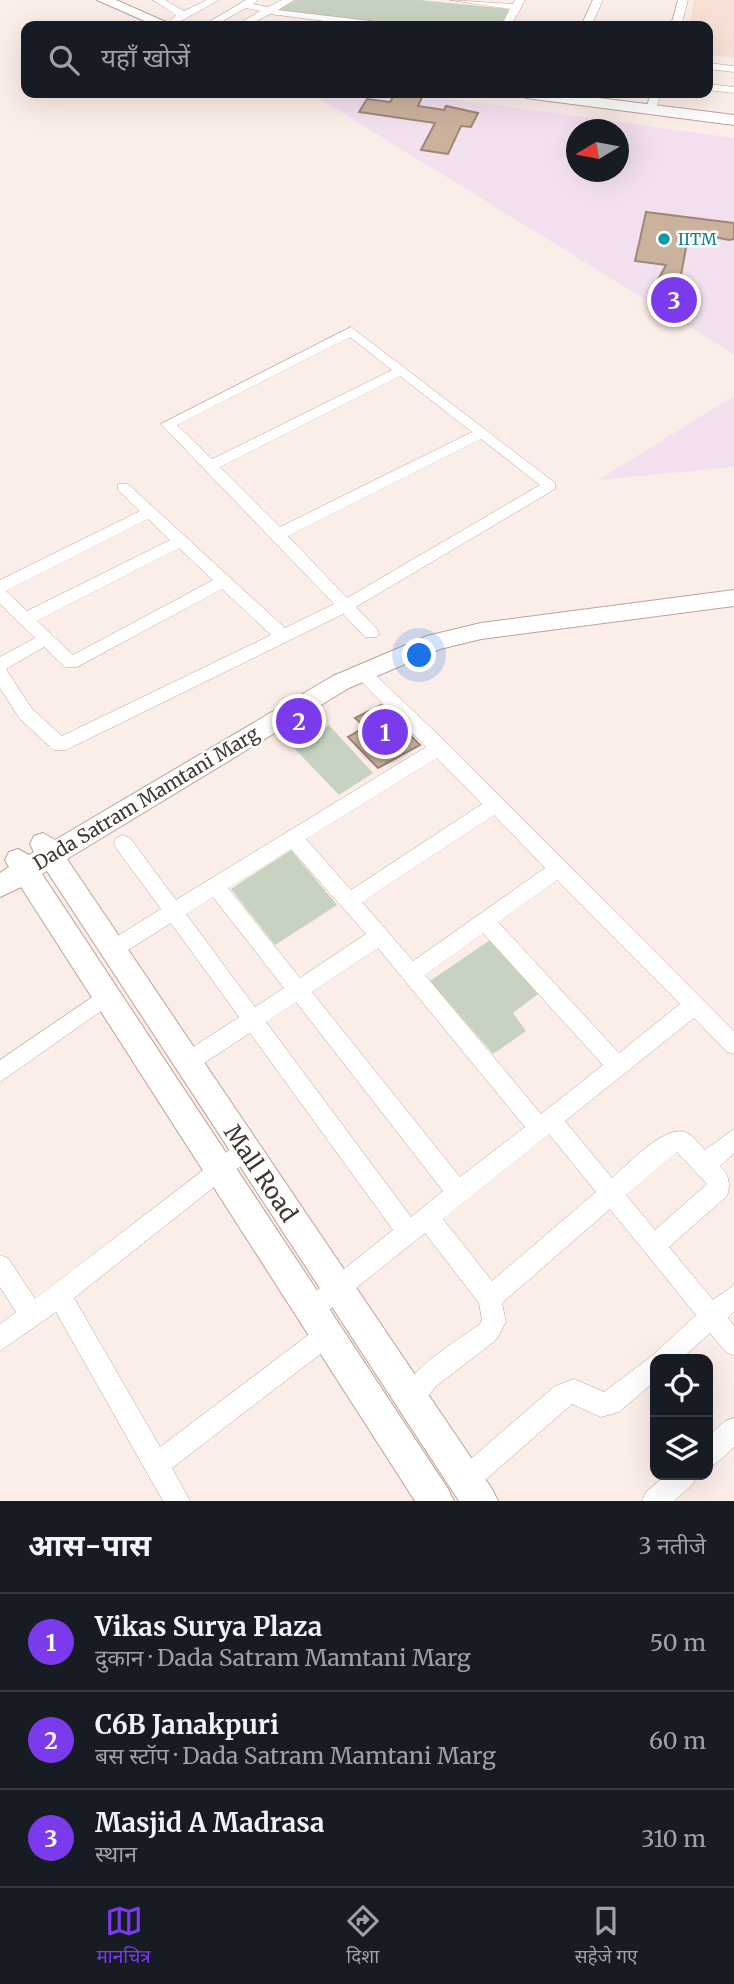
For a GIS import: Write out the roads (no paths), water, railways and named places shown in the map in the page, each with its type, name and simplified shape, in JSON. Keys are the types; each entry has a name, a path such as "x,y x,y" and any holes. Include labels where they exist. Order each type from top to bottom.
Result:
{"street":[{"path":"104,0 171,21"},
{"path":"122,0 172,21"},
{"path":"158,0 168,6 176,21"},
{"path":"168,6 178,0"},
{"path":"180,21 214,0"},
{"path":"251,20 289,0"},
{"path":"456,0 518,4 509,21"},
{"path":"588,21 598,0"},
{"path":"677,21 683,0"},
{"path":"216,21 249,2 269,10 350,21"},
{"path":"713,67 734,69"},
{"path":"713,88 734,90"},
{"path":"597,98 654,102 734,120"},
{"path":"620,98 734,113"},
{"path":"0,674 26,713 60,745 345,606 550,486 351,331 168,424 211,465 277,535 345,606 371,633"},
{"path":"211,465 402,370"},
{"path":"277,535 482,433"},
{"path":"124,487 283,636"},
{"path":"0,587 150,512"},
{"path":"26,619 181,541"},
{"path":"0,595 71,663 224,581"},
{"name":"Dada Satram Mamtani Marg","path":"23,865 329,674 393,645 432,631 480,621 734,587"},
{"name":"Dada Satram Mamtani Marg","path":"23,865 362,671 435,642 481,631 734,598"},
{"path":"0,665 46,639"},
{"path":"362,671 734,1045"},
{"path":"113,950 440,747"},
{"path":"349,901 495,805"},
{"path":"293,838 612,1195 734,1344"},
{"path":"123,843 409,1233"},
{"name":"Mall Road","path":"23,865 113,950 473,1491"},
{"name":"Mall Road","path":"23,865 436,1501"},
{"path":"412,973 559,868"},
{"path":"215,886 458,1194"},
{"path":"485,921 618,1067"},
{"path":"188,1062 380,936"},
{"path":"0,1072 107,996"},
{"path":"157,1464 320,1321 339,1289 696,1004"},
{"path":"705,1165 734,1139"},
{"path":"490,1298 674,1141 687,1146 717,1178 719,1188 654,1246"},
{"path":"0,1339 244,1150"},
{"path":"411,1398 427,1379 488,1332 494,1322 490,1298 428,1218"},
{"path":"0,1266 32,1316"},
{"path":"59,1295 177,1501"},
{"path":"669,1354 734,1297"},
{"path":"473,1491 564,1395 574,1391 601,1405 610,1403 650,1370"},
{"path":"713,1449 734,1430"},
{"path":"654,1501 678,1480"}],"place":[{"name":"IITM","path":"664,239"},
{"name":"Masjid A Madrasa","path":"674,300"},
{"name":"C6B Janakpuri","path":"299,721"},
{"name":"Vikas Surya Plaza","path":"385,732"}]}
